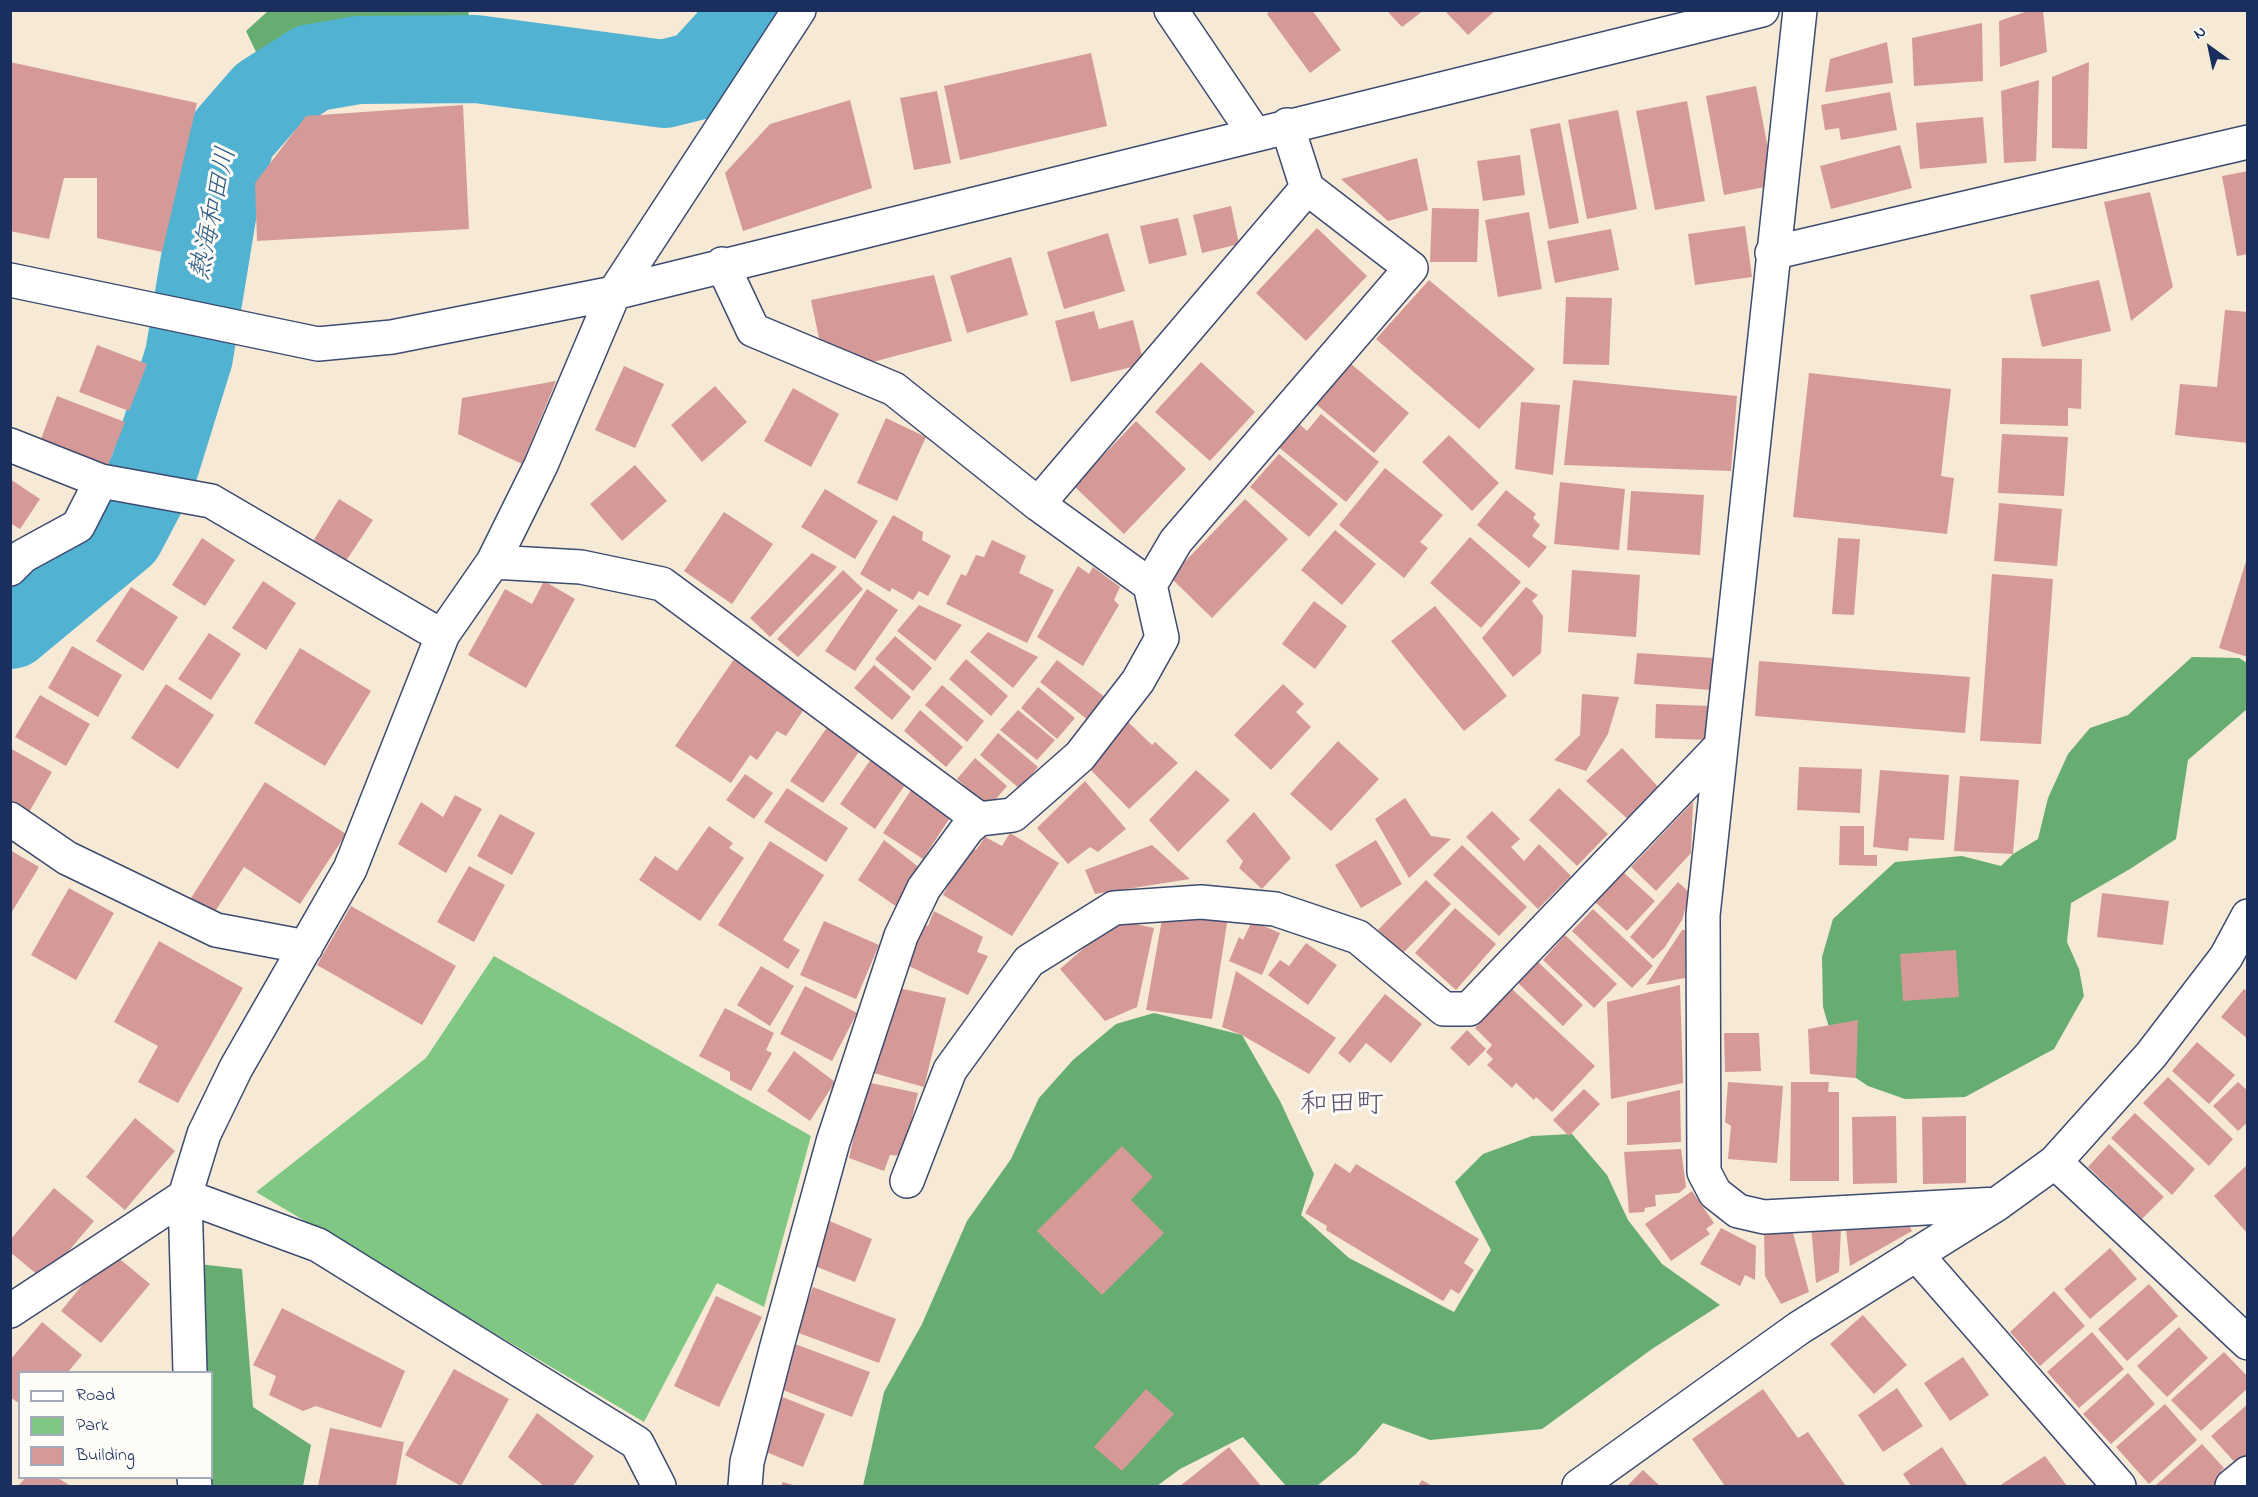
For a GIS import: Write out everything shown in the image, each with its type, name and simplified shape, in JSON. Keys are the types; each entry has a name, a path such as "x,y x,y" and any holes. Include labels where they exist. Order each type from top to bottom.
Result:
{"street":[{"path":"1171,10 1254,133"},
{"path":"10,280 318,344 392,338 614,293 722,264 1762,10"},
{"path":"1800,10 1772,253 1703,915 1704,1172 1715,1193 1738,1211 1764,1217 1997,1204"},
{"path":"190,1371 185,1196 204,1134 236,1068 350,869 443,634 494,562 541,465 614,293 799,11"},
{"path":"1150,585 1176,541 1411,268 1307,188 1287,126"},
{"path":"1772,253 2247,142"},
{"path":"1038,504 1307,188"},
{"path":"722,264 753,330 894,388 1038,504 1150,585 1162,638 1138,681 1080,756 1013,814 979,819 968,828 924,888 901,936 833,1142 747,1462 745,1486"},
{"path":"10,446 101,481 211,501 428,628 443,634"},
{"path":"10,569 23,556 78,526 101,481"},
{"path":"494,562 580,567 662,584 979,819"},
{"path":"907,1181 950,1070 1029,961 1114,908 1200,902 1275,909 1358,937 1444,1009 1469,1009 1719,748"},
{"path":"10,819 67,858 216,930 306,947"},
{"path":"1579,1486 1799,1328 1997,1204 2055,1162 2151,1055 2226,957 2247,916"},
{"path":"2055,1162 2247,1343"},
{"path":"10,1311 185,1196"},
{"path":"185,1196 318,1245 636,1443 659,1486"},
{"path":"1916,1254 2119,1486"},
{"path":"2232,1486 2247,1473"}],"green space":[{"path":"268,11 469,11 467,28 404,27 258,56 246,31"},
{"path":"2192,657 2239,658 2247,663 2247,709 2188,760 2176,839 2071,903 2067,942 2079,969 2084,996 2054,1049 1965,1097 1905,1099 1868,1086 1841,1068 1823,1007 1822,957 1833,919 1895,862 1962,856 2001,866 2013,854 2038,839 2048,798 2068,754 2090,728 2128,715"},
{"path":"494,956 811,1136 764,1307 717,1283 644,1422 256,1192 426,1058"},
{"path":"1154,1013 1242,1035 1280,1101 1314,1174 1301,1215 1349,1258 1454,1312 1491,1250 1455,1182 1483,1154 1532,1136 1572,1134 1607,1175 1628,1220 1662,1264 1720,1305 1652,1349 1542,1429 1430,1440 1383,1423 1356,1454 1317,1486 1286,1486 1243,1437 1180,1469 1157,1486 863,1486 884,1392 922,1324 967,1221 1011,1159 1039,1098 1073,1060 1116,1024"},
{"path":"199,1264 242,1269 253,1407 311,1445 303,1486 210,1486 210,1479 213,1479 213,1371 191,1371"}],"building":[{"path":"1271,10 1312,10 1341,50 1310,73 1267,14"},
{"path":"1386,10 1424,10 1402,27"},
{"path":"1444,10 1496,10 1468,35"},
{"path":"2031,10 2043,10 2047,52 2000,67 1999,21"},
{"path":"1982,23 1983,81 1914,86 1912,38"},
{"path":"1887,42 1893,83 1825,92 1830,59"},
{"path":"1091,53 1107,126 960,160 944,86"},
{"path":"10,62 197,103 162,252 97,238 97,178 64,178 49,239 10,231"},
{"path":"2089,62 2087,149 2052,148 2052,77"},
{"path":"2039,80 2036,161 2004,163 2001,91"},
{"path":"1756,86 1775,185 1724,195 1706,96"},
{"path":"937,91 951,163 914,170 900,98"},
{"path":"1890,92 1897,130 1841,140 1839,128 1825,130 1821,105"},
{"path":"850,100 872,188 743,231 725,173 770,124"},
{"path":"1687,101 1705,201 1655,210 1636,111"},
{"path":"463,105 469,229 257,241 255,183 306,116"},
{"path":"1618,110 1637,209 1587,219 1568,120"},
{"path":"1983,117 1987,163 1920,169 1916,123"},
{"path":"1560,123 1579,223 1549,229 1530,129"},
{"path":"1900,145 1912,188 1831,209 1820,166"},
{"path":"1520,155 1525,195 1483,201 1477,161"},
{"path":"1417,158 1428,210 1388,221 1341,179"},
{"path":"2248,171 2248,254 2237,256 2222,176"},
{"path":"2150,192 2173,287 2131,321 2104,202"},
{"path":"1231,206 1239,244 1202,253 1193,215"},
{"path":"1432,208 1479,209 1477,262 1430,262"},
{"path":"1529,212 1542,289 1498,297 1485,220"},
{"path":"1178,218 1187,255 1149,264 1140,226"},
{"path":"1745,226 1752,277 1695,285 1688,234"},
{"path":"1317,228 1367,276 1306,341 1256,293"},
{"path":"1611,229 1619,270 1555,283 1547,241"},
{"path":"1108,233 1125,291 1064,309 1047,252"},
{"path":"1011,257 1028,315 967,333 950,276"},
{"path":"934,275 952,341 865,364 819,338 811,300"},
{"path":"1429,280 1535,369 1479,429 1376,339"},
{"path":"2099,280 2111,331 2042,347 2030,295"},
{"path":"1566,297 1612,298 1609,365 1563,364"},
{"path":"2225,310 2248,312 2248,443 2175,435 2180,384 2217,387"},
{"path":"1094,311 1099,329 1133,320 1144,364 1071,382 1055,321"},
{"path":"97,345 147,364 129,411 79,392"},
{"path":"2002,358 2082,359 2081,409 2068,408 2068,426 2000,424"},
{"path":"1201,362 1255,412 1210,461 1155,412"},
{"path":"1350,363 1409,413 1374,453 1316,404"},
{"path":"624,366 664,384 635,448 595,430"},
{"path":"1809,373 1951,389 1941,476 1954,478 1947,534 1793,517"},
{"path":"1573,380 1737,396 1731,471 1564,465"},
{"path":"556,381 522,464 458,434 462,398"},
{"path":"715,386 747,422 702,462 671,425"},
{"path":"793,388 839,414 811,467 764,441"},
{"path":"57,396 125,422 102,480 35,455"},
{"path":"1521,402 1560,405 1553,475 1515,469"},
{"path":"1321,414 1379,462 1346,502 1276,445 1296,421 1307,431"},
{"path":"886,418 926,437 897,501 857,483"},
{"path":"1136,421 1186,469 1124,534 1074,486"},
{"path":"2002,434 2068,437 2064,496 1998,493"},
{"path":"1449,435 1499,483 1472,511 1422,462"},
{"path":"1279,454 1338,504 1309,537 1250,487"},
{"path":"635,465 667,501 622,541 590,504"},
{"path":"1385,468 1443,515 1420,542 1428,548 1404,578 1339,525"},
{"path":"10,479 40,499 20,529 10,523"},
{"path":"1560,482 1625,489 1619,550 1554,544"},
{"path":"825,489 878,521 855,559 801,527"},
{"path":"1506,490 1536,514 1533,518 1540,525 1532,536 1547,547 1529,568 1477,525"},
{"path":"1631,491 1704,495 1700,555 1627,550"},
{"path":"339,499 373,520 342,567 310,546"},
{"path":"1245,499 1288,539 1212,618 1170,577"},
{"path":"1999,503 2062,509 2057,566 1994,561"},
{"path":"724,512 773,544 732,604 684,571"},
{"path":"893,515 923,532 922,540 951,556 928,596 919,591 913,600 892,588 890,592 860,574"},
{"path":"1335,530 1376,564 1342,605 1301,570"},
{"path":"1470,537 1521,582 1481,628 1430,583"},
{"path":"202,538 235,560 205,606 172,585"},
{"path":"1838,538 1860,539 1854,615 1832,614"},
{"path":"992,540 1026,556 1019,573 1054,590 1027,643 946,604 961,574 966,576 976,555 984,557"},
{"path":"812,553 837,567 770,637 750,618"},
{"path":"2248,558 2248,657 2219,648"},
{"path":"1078,566 1089,574 1093,567 1120,587 1114,600 1119,605 1083,666 1037,637"},
{"path":"843,570 863,589 798,657 777,639"},
{"path":"1572,570 1640,575 1636,637 1568,632"},
{"path":"1992,574 2053,579 2041,744 1980,741"},
{"path":"263,581 296,603 266,650 232,628"},
{"path":"544,581 575,599 526,688 468,655 505,589 532,604"},
{"path":"131,587 178,617 143,671 96,641"},
{"path":"1526,587 1538,595 1532,601 1543,616 1541,653 1513,677 1482,638"},
{"path":"867,589 898,610 855,671 825,651"},
{"path":"1314,601 1347,626 1315,669 1282,644"},
{"path":"919,605 962,625 935,661 897,631"},
{"path":"1435,606 1507,696 1464,731 1391,641"},
{"path":"988,632 1038,657 1013,688 970,652"},
{"path":"209,633 241,654 211,700 178,679"},
{"path":"895,636 932,668 913,691 875,659"},
{"path":"72,646 122,675 98,717 48,688"},
{"path":"300,648 371,691 325,766 254,723"},
{"path":"1637,653 1713,658 1710,690 1634,684"},
{"path":"734,659 806,706 786,736 777,731 757,760 750,755 731,783 675,746"},
{"path":"966,659 1008,696 991,716 949,679"},
{"path":"1057,660 1106,698 1088,720 1040,682"},
{"path":"1759,661 1970,677 1965,733 1755,716"},
{"path":"874,665 911,697 892,720 854,688"},
{"path":"166,684 214,715 178,769 131,738"},
{"path":"1283,684 1304,704 1296,712 1311,727 1271,770 1234,735"},
{"path":"942,685 984,721 967,742 925,705"},
{"path":"1038,687 1075,718 1057,739 1021,708"},
{"path":"1582,694 1619,697 1608,734 1586,771 1554,760 1580,735"},
{"path":"40,695 90,724 66,766 15,737"},
{"path":"1656,704 1711,706 1709,740 1655,738"},
{"path":"920,710 963,747 946,767 904,731"},
{"path":"1018,710 1055,740 1037,760 1000,730"},
{"path":"1128,722 1152,745 1155,742 1178,763 1129,809 1087,766"},
{"path":"830,723 863,746 823,803 790,781"},
{"path":"998,733 1038,767 1020,789 980,755"},
{"path":"1338,741 1379,779 1331,831 1290,794"},
{"path":"10,748 52,772 28,814 10,804"},
{"path":"1622,748 1663,792 1632,823 1586,781"},
{"path":"876,752 911,776 875,829 840,804"},
{"path":"975,758 1007,786 989,807 957,779"},
{"path":"1799,767 1862,769 1860,813 1797,810"},
{"path":"1196,770 1230,800 1178,852 1149,820"},
{"path":"1880,770 1949,775 1944,840 1909,838 1908,851 1873,847"},
{"path":"745,774 773,793 754,819 726,800"},
{"path":"1960,776 2019,780 2013,854 1954,851"},
{"path":"1085,781 1126,829 1098,852 1090,847 1068,864 1037,828"},
{"path":"265,782 346,834 300,904 244,867 214,913 191,898"},
{"path":"915,784 955,810 923,859 883,833"},
{"path":"787,788 848,828 826,862 764,822"},
{"path":"1559,788 1608,834 1577,866 1529,820"},
{"path":"455,795 482,809 446,873 398,844 421,802 443,817"},
{"path":"1405,798 1431,836 1451,839 1409,878 1375,819"},
{"path":"1693,802 1691,853 1656,891 1631,867"},
{"path":"1492,811 1520,839 1511,847 1524,861 1539,844 1571,876 1538,909 1466,837"},
{"path":"1254,812 1291,858 1262,889 1239,868 1243,861 1226,841"},
{"path":"500,814 535,833 512,875 477,856"},
{"path":"709,826 733,843 729,848 744,858 700,921 639,880 655,856 677,871"},
{"path":"1840,826 1864,826 1864,855 1877,855 1877,866 1839,865"},
{"path":"1010,833 1059,863 1012,936 943,895 969,847 976,850 985,837 1002,846"},
{"path":"884,840 925,872 900,909 858,880"},
{"path":"1376,840 1402,884 1361,908 1335,865"},
{"path":"770,841 824,875 783,940 800,950 788,969 718,925"},
{"path":"1152,845 1190,879 1095,894 1085,870"},
{"path":"1462,845 1527,907 1499,936 1433,875"},
{"path":"10,850 39,867 10,915"},
{"path":"469,866 505,885 474,942 437,922"},
{"path":"1623,872 1655,901 1627,931 1595,902"},
{"path":"1426,880 1451,904 1403,953 1378,930"},
{"path":"1678,882 1690,893 1682,920 1665,947 1653,959 1630,937"},
{"path":"69,888 114,913 76,980 31,955"},
{"path":"2102,893 2169,901 2163,945 2097,937"},
{"path":"351,906 456,966 422,1025 317,965"},
{"path":"1455,908 1496,944 1456,990 1415,953"},
{"path":"1593,909 1653,966 1632,988 1572,931"},
{"path":"934,911 983,937 977,952 988,956 968,995 901,962 919,923 928,926"},
{"path":"1228,917 1212,1019 1146,1010 1162,919"},
{"path":"1116,920 1154,928 1137,1007 1105,1021 1060,969"},
{"path":"824,921 879,945 856,999 800,975"},
{"path":"1252,921 1280,933 1262,975 1229,961 1239,937 1243,940"},
{"path":"1682,930 1686,930 1685,978 1646,985"},
{"path":"1565,935 1617,984 1594,1008 1543,960"},
{"path":"159,941 243,988 178,1103 138,1082 158,1046 114,1022"},
{"path":"1306,943 1337,965 1308,1005 1268,975 1280,960 1289,966"},
{"path":"1956,950 1959,997 1903,1001 1900,954"},
{"path":"1538,962 1583,1005 1563,1026 1518,983"},
{"path":"761,966 794,986 770,1026 737,1005"},
{"path":"1236,971 1336,1038 1309,1074 1242,1035 1222,1027"},
{"path":"1680,985 1683,1083 1611,1099 1607,1002"},
{"path":"805,986 857,1013 832,1061 780,1034"},
{"path":"893,987 946,998 924,1087 870,1072"},
{"path":"1512,989 1595,1066 1552,1112 1536,1097 1534,1100 1516,1083 1512,1088 1487,1065 1493,1059 1486,1052 1492,1045 1475,1028"},
{"path":"2244,989 2248,992 2248,1039 2221,1017"},
{"path":"1385,994 1422,1024 1391,1063 1366,1043 1350,1063 1338,1053"},
{"path":"725,1008 774,1033 766,1050 772,1053 751,1091 730,1080 730,1072 699,1056"},
{"path":"1858,1020 1856,1078 1810,1074 1808,1029"},
{"path":"1467,1030 1486,1049 1469,1066 1450,1048"},
{"path":"1724,1033 1759,1033 1761,1071 1725,1072"},
{"path":"2197,1042 2235,1075 2209,1104 2172,1071"},
{"path":"794,1051 835,1082 810,1121 767,1091"},
{"path":"2168,1077 2233,1139 2209,1166 2143,1103"},
{"path":"866,1082 918,1093 903,1156 890,1155 884,1171 849,1158"},
{"path":"1728,1082 1783,1086 1777,1163 1728,1159 1731,1126 1725,1122"},
{"path":"1791,1082 1829,1082 1828,1092 1839,1092 1839,1181 1790,1181"},
{"path":"2238,1082 2248,1091 2248,1122 2238,1131 2213,1106"},
{"path":"1584,1089 1600,1104 1569,1136 1553,1120"},
{"path":"1680,1090 1681,1142 1627,1145 1627,1102"},
{"path":"2135,1113 2195,1169 2172,1195 2111,1138"},
{"path":"1896,1116 1897,1183 1853,1184 1852,1117"},
{"path":"1966,1116 1966,1183 1923,1184 1922,1117"},
{"path":"135,1118 175,1151 125,1210 86,1177"},
{"path":"2109,1144 2164,1197 2142,1219 2088,1167"},
{"path":"1122,1146 1153,1177 1131,1200 1164,1233 1102,1295 1037,1231"},
{"path":"1681,1149 1686,1187 1679,1193 1655,1195 1656,1206 1645,1208 1644,1212 1629,1213 1624,1152"},
{"path":"1335,1163 1350,1173 1356,1164 1479,1239 1464,1263 1474,1270 1459,1294 1451,1289 1443,1301 1326,1230 1327,1226 1305,1213"},
{"path":"2248,1164 2248,1234 2214,1196"},
{"path":"54,1188 94,1221 44,1280 10,1252 10,1240"},
{"path":"1692,1191 1714,1223 1706,1229 1710,1234 1671,1261 1645,1224"},
{"path":"825,1219 872,1239 855,1282 807,1263"},
{"path":"1811,1226 1841,1228 1839,1272 1816,1283"},
{"path":"1910,1227 1912,1231 1850,1266 1846,1230"},
{"path":"1721,1228 1756,1246 1755,1280 1745,1275 1740,1286 1700,1264"},
{"path":"1764,1231 1793,1233 1809,1292 1781,1304 1765,1276"},
{"path":"2110,1248 2137,1279 2090,1319 2064,1289"},
{"path":"110,1251 150,1284 101,1343 61,1311"},
{"path":"2149,1284 2178,1316 2127,1361 2098,1329"},
{"path":"813,1287 896,1319 879,1363 796,1332"},
{"path":"2054,1291 2085,1326 2040,1366 2010,1332"},
{"path":"716,1296 762,1317 719,1407 674,1386"},
{"path":"282,1308 405,1371 381,1428 316,1406 303,1411 269,1395 276,1376 253,1365"},
{"path":"1863,1315 1907,1365 1874,1394 1830,1344"},
{"path":"42,1322 82,1355 69,1371 18,1371 18,1403 10,1397 10,1360"},
{"path":"2179,1327 2208,1358 2167,1397 2137,1366"},
{"path":"2092,1332 2124,1369 2079,1408 2047,1372"},
{"path":"787,1341 870,1372 852,1417 770,1385"},
{"path":"2224,1352 2248,1377 2248,1388 2201,1431 2171,1400"},
{"path":"1963,1357 1989,1395 1950,1421 1924,1383"},
{"path":"454,1369 509,1399 461,1486 405,1455"},
{"path":"2128,1373 2155,1404 2111,1444 2083,1414"},
{"path":"1897,1388 1923,1426 1883,1452 1858,1415"},
{"path":"1146,1389 1174,1414 1122,1471 1094,1447"},
{"path":"1763,1389 1798,1438 1808,1432 1846,1486 1725,1486 1692,1439"},
{"path":"775,1394 825,1414 803,1467 754,1447"},
{"path":"2165,1404 2197,1440 2149,1484 2116,1447"},
{"path":"2248,1404 2248,1458 2238,1466 2211,1436"},
{"path":"537,1413 594,1456 573,1486 544,1486 508,1457"},
{"path":"330,1428 404,1442 396,1486 318,1486"},
{"path":"2202,1444 2224,1468 2220,1472 2225,1477 2214,1486 2155,1486"},
{"path":"1229,1447 1261,1486 1180,1486"},
{"path":"1942,1447 1967,1485 1911,1486 1903,1474"},
{"path":"2045,1456 2067,1486 1999,1486"},
{"path":"1643,1470 1660,1486 1627,1486"},
{"path":"24,1479 60,1479 71,1486 18,1486"},
{"path":"1422,1480 1432,1486 1418,1486"},
{"path":"783,1482 796,1486 781,1486"}],"waterway":[{"name":"熱海和田川","path":"10,625 121,533 153,472 189,356 215,198 232,136 265,98 312,68 358,60 476,59 664,84 700,75 731,41 751,10"}],"district":[{"name":"和田町","path":"1342,1107"}]}
